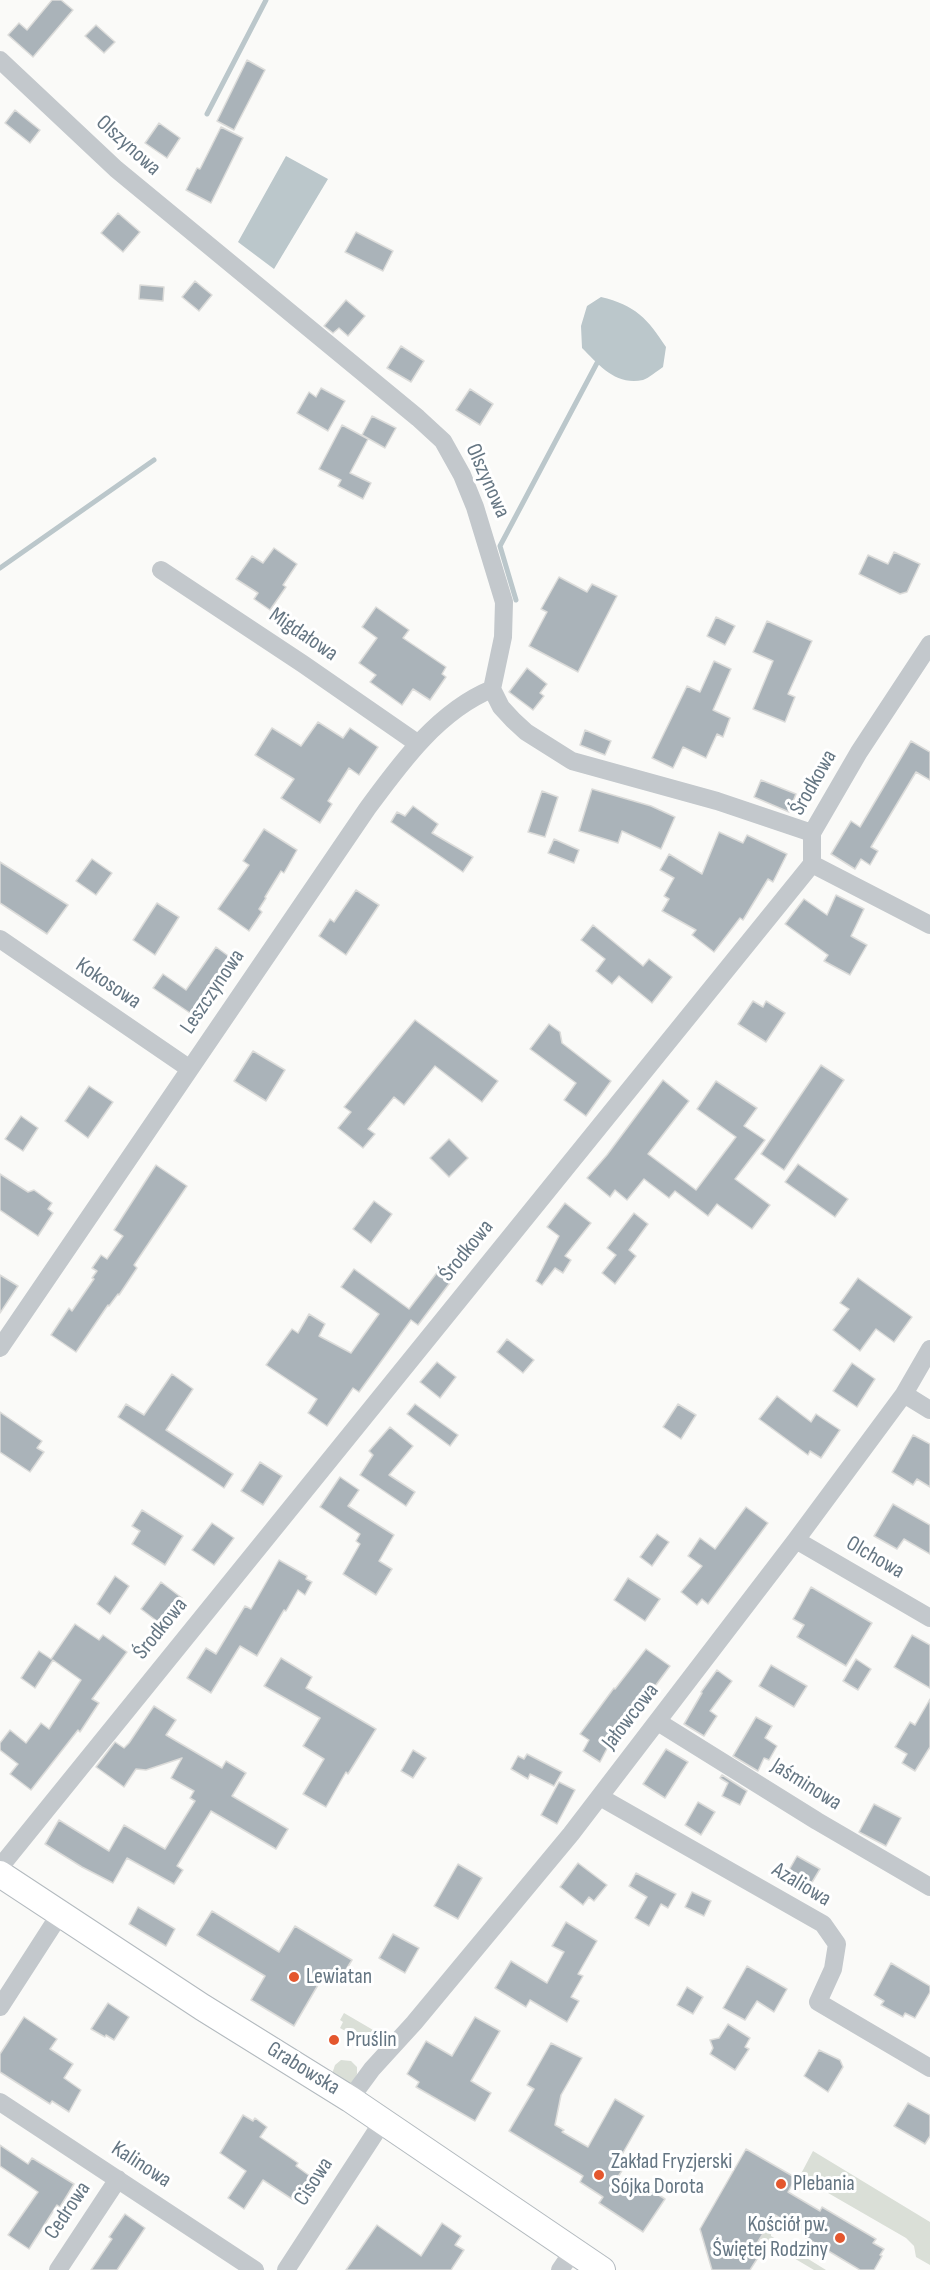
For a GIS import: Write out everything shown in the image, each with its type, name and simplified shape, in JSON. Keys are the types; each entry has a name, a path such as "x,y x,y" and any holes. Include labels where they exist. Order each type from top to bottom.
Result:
{"street":[{"name":"Olszynowa","path":"0,60 116,169 443,441 462,475 475,507 504,602 503,637 492,689"},
{"name":"Migdałowa","path":"161,570 417,743"},
{"name":"Środkowa","path":"0,1867 812,864 812,832 860,752 923,670 930,644"},
{"name":"Leszczynowa","path":"0,1348 367,809 417,743 476,695 492,689"},
{"path":"492,689 501,707 526,732 572,761 717,801 812,832"},
{"path":"812,864 930,925"},
{"name":"Kokosowa","path":"0,939 190,1069"},
{"name":"Jałowcowa","path":"350,2099 372,2069 414,2023 600,1797 658,1722 904,1394 930,1349"},
{"path":"904,1394 930,1410"},
{"name":"Olchowa","path":"796,1540 930,1618"},
{"name":"Jaśminowa","path":"658,1722 930,1887"},
{"name":"Azaliowa","path":"600,1797 824,1924 837,1944 833,1969 818,2002 930,2068"},
{"name":"Grabowska","path":"0,1874 202,2007 350,2099 566,2260 602,2270"},
{"path":"0,2007 60,1914"},
{"name":"Kalinowa","path":"0,2102 255,2270"},
{"name":"Cisowa","path":"286,2270 382,2121"},
{"name":"Cedrowa","path":"58,2270 118,2179"}],"shaded area":[{"path":"286,156 328,179 274,269 238,242"},
{"path":"601,297 632,309 653,328 666,347 663,367 643,380 624,380 609,373 582,348 581,326 587,306"},
{"path":"344,2013 380,2034 365,2042 340,2028 343,2022 340,2020"},
{"path":"341,2060 351,2061 357,2067 353,2083 345,2084 332,2074 335,2065"},
{"path":"813,2151 930,2222 930,2265 916,2257 914,2246 906,2238 816,2186 802,2184 794,2187"},
{"path":"771,2224 771,2236 826,2270 814,2270 760,2238"}],"building":[{"path":"52,0 61,0 73,10 33,57 8,35 19,23 27,30"},
{"path":"96,25 115,42 104,53 85,36"},
{"path":"247,60 265,70 234,130 217,121"},
{"path":"15,110 40,130 30,143 5,123"},
{"path":"159,123 180,138 167,158 145,143"},
{"path":"221,127 243,138 211,203 186,190 197,168 200,169"},
{"path":"118,213 140,232 123,252 101,233"},
{"path":"356,232 393,251 383,271 345,252"},
{"path":"195,281 212,295 199,311 182,297"},
{"path":"140,285 164,287 163,301 139,299"},
{"path":"346,300 365,316 348,336 339,328 333,333 324,326"},
{"path":"401,346 424,361 411,382 387,368"},
{"path":"321,388 345,401 328,431 297,413 309,392 316,397"},
{"path":"470,389 493,404 480,425 456,410"},
{"path":"372,416 396,428 385,448 362,435"},
{"path":"342,425 368,439 350,473 371,483 363,499 338,486 341,480 319,469"},
{"path":"274,548 297,564 283,585 286,587 270,610 254,599 258,593 236,579 252,556 263,563"},
{"path":"894,552 920,564 907,592 900,594 859,574 868,555 888,564"},
{"path":"559,577 587,592 592,584 617,596 578,672 529,646 547,612 541,609"},
{"path":"376,607 409,630 403,638 446,667 442,674 446,677 430,700 413,689 402,705 370,682 376,675 359,663 377,638 362,627"},
{"path":"716,617 735,626 725,645 707,636"},
{"path":"767,621 812,641 788,694 795,697 785,722 753,709 773,661 753,652"},
{"path":"714,661 731,669 713,710 730,718 723,737 717,734 706,758 683,747 673,768 652,758 687,686 700,692"},
{"path":"527,668 547,684 540,693 544,696 533,710 509,692"},
{"path":"318,722 343,738 350,728 378,747 359,775 349,768 328,801 332,804 320,823 281,798 294,779 255,755 272,728 301,746"},
{"path":"585,730 611,741 605,755 580,745"},
{"path":"911,741 930,752 930,780 916,772 871,847 878,851 870,865 861,859 855,869 831,854 851,821 860,827"},
{"path":"761,780 796,794 789,812 754,797"},
{"path":"592,789 651,806 675,817 661,849 622,831 618,843 579,831"},
{"path":"542,791 558,797 545,837 528,832"},
{"path":"413,806 438,824 432,833 473,857 463,872 391,822 397,812 405,816"},
{"path":"264,829 297,850 284,873 281,871 265,897 259,909 262,912 249,931 218,909 249,865 243,861"},
{"path":"719,832 743,843 747,835 787,854 773,882 768,879 743,920 740,918 714,952 692,935 696,930 662,911 669,899 664,896 674,878 660,870 669,854 702,874"},
{"path":"554,839 579,850 574,863 548,853"},
{"path":"92,859 112,873 96,895 76,881"},
{"path":"0,862 68,905 47,934 0,903"},
{"path":"356,890 379,905 346,955 319,936 330,919 334,922"},
{"path":"836,895 864,909 851,936 867,945 850,975 824,961 828,955 785,924 804,899 827,915"},
{"path":"157,903 179,917 155,955 133,940"},
{"path":"593,925 643,966 649,959 672,977 652,1003 619,976 612,984 596,971 605,959 581,940"},
{"path":"216,947 238,963 221,989 217,986 196,1017 153,988 163,974 186,990"},
{"path":"753,1001 763,1007 766,1001 785,1013 766,1042 738,1024"},
{"path":"415,1020 498,1081 482,1102 435,1066 404,1105 394,1097 368,1129 375,1134 363,1148 338,1128 351,1112 344,1107"},
{"path":"549,1024 560,1032 562,1043 611,1081 586,1116 564,1100 576,1083 530,1049"},
{"path":"253,1051 285,1070 266,1101 234,1081"},
{"path":"821,1065 844,1080 784,1170 761,1154"},
{"path":"663,1080 689,1101 648,1154 696,1190 736,1137 697,1109 716,1081 757,1108 744,1126 765,1140 735,1179 770,1205 752,1229 717,1204 708,1216 675,1191 669,1198 644,1179 627,1200 615,1190 610,1197 587,1178"},
{"path":"89,1086 113,1102 88,1138 65,1121"},
{"path":"21,1116 38,1128 23,1151 5,1139"},
{"path":"449,1139 468,1158 449,1177 430,1158"},
{"path":"798,1164 848,1199 835,1217 785,1182"},
{"path":"156,1165 187,1186 134,1265 137,1268 119,1295 108,1305 76,1352 51,1335 69,1308 72,1311 94,1279 92,1278 97,1271 92,1268 101,1255 107,1259 123,1236 114,1230"},
{"path":"0,1174 28,1192 34,1190 52,1203 48,1209 53,1213 38,1236 0,1210"},
{"path":"374,1201 392,1214 371,1243 353,1229"},
{"path":"565,1203 591,1223 565,1256 571,1260 563,1273 555,1268 542,1285 536,1281 559,1236 547,1227"},
{"path":"634,1213 648,1224 629,1250 636,1256 615,1284 602,1273 616,1255 607,1248"},
{"path":"354,1269 409,1309 439,1270 452,1280 418,1325 411,1320 359,1392 353,1388 327,1426 308,1413 317,1399 266,1365 292,1329 298,1333 309,1314 325,1324 319,1336 351,1353 379,1314 341,1287"},
{"path":"0,1275 18,1286 0,1313"},
{"path":"858,1278 912,1317 894,1342 876,1329 860,1351 833,1330 849,1309 840,1303"},
{"path":"507,1339 534,1360 523,1373 497,1352"},
{"path":"437,1362 456,1377 440,1398 420,1382"},
{"path":"852,1363 875,1379 857,1407 833,1391"},
{"path":"172,1374 193,1389 166,1430 233,1474 224,1488 118,1417 126,1404 144,1415"},
{"path":"777,1396 811,1422 816,1414 840,1430 821,1458 810,1451 808,1455 759,1419"},
{"path":"415,1404 458,1435 450,1446 407,1414"},
{"path":"678,1404 696,1415 681,1439 663,1427"},
{"path":"0,1412 42,1441 37,1448 44,1452 30,1472 0,1452"},
{"path":"390,1427 413,1446 389,1475 415,1492 406,1506 360,1475 373,1455 369,1451"},
{"path":"913,1435 930,1444 930,1487 917,1479 913,1485 892,1472"},
{"path":"260,1462 282,1476 263,1505 241,1491"},
{"path":"340,1477 359,1490 348,1506 394,1535 379,1561 392,1569 376,1595 343,1574 360,1544 356,1541 360,1534 320,1507"},
{"path":"893,1504 930,1525 930,1554 904,1539 897,1549 874,1536"},
{"path":"746,1507 768,1523 708,1604 702,1599 697,1605 681,1592 702,1566 688,1556 700,1538 715,1549"},
{"path":"142,1510 183,1536 165,1565 132,1544 140,1531 132,1526"},
{"path":"212,1523 234,1538 214,1565 192,1550"},
{"path":"657,1534 669,1542 652,1566 640,1557"},
{"path":"279,1560 307,1576 306,1579 312,1582 305,1595 298,1590 257,1656 240,1646 211,1693 187,1678 206,1648 216,1654 245,1606 251,1609"},
{"path":"115,1576 129,1586 110,1614 97,1604"},
{"path":"628,1578 660,1599 645,1621 614,1600"},
{"path":"161,1582 182,1598 162,1625 141,1609"},
{"path":"811,1587 872,1623 846,1666 797,1637 804,1625 793,1619"},
{"path":"75,1624 99,1640 103,1635 127,1652 92,1699 99,1703 80,1732 78,1730 31,1790 10,1774 18,1764 0,1750 0,1743 10,1730 26,1743 41,1723 49,1729 81,1680 53,1660 35,1688 21,1678 39,1651 51,1659"},
{"path":"912,1635 930,1645 930,1688 894,1667"},
{"path":"646,1649 670,1666 650,1693 647,1691 611,1741 600,1762 583,1751 589,1740 580,1734"},
{"path":"281,1658 312,1677 306,1688 376,1729 348,1774 346,1772 326,1807 303,1794 324,1759 303,1746 320,1718 264,1686"},
{"path":"856,1659 871,1669 858,1690 843,1681"},
{"path":"771,1665 807,1686 794,1707 759,1686"},
{"path":"717,1670 732,1681 710,1711 717,1716 704,1736 684,1724 701,1692"},
{"path":"930,1699 930,1747 915,1771 902,1763 907,1754 895,1747 910,1722 915,1725"},
{"path":"154,1706 176,1720 166,1735 222,1768 226,1761 246,1773 232,1796 288,1829 276,1849 211,1811 177,1866 183,1870 174,1884 127,1858 113,1883 45,1844 59,1820 109,1851 124,1825 165,1849 195,1801 190,1798 194,1791 171,1778 182,1758 146,1770 136,1769 124,1787 96,1767 115,1742 124,1748 129,1743"},
{"path":"756,1717 772,1726 765,1738 777,1746 769,1760 764,1758 758,1771 733,1756"},
{"path":"666,1749 688,1762 665,1798 643,1784"},
{"path":"413,1750 426,1758 413,1778 401,1771"},
{"path":"527,1754 562,1772 554,1786 530,1774 528,1779 511,1769 518,1756 524,1759"},
{"path":"722,1775 747,1791 740,1805 722,1796 728,1783 720,1778"},
{"path":"559,1782 575,1790 557,1824 541,1815"},
{"path":"698,1802 715,1812 701,1835 685,1825"},
{"path":"874,1804 901,1818 886,1846 859,1832"},
{"path":"797,1856 820,1869 811,1884 789,1870"},
{"path":"578,1863 607,1885 594,1901 589,1897 583,1905 560,1887"},
{"path":"458,1864 482,1878 458,1919 434,1906"},
{"path":"636,1873 676,1894 668,1908 661,1904 649,1926 635,1918 647,1897 629,1886"},
{"path":"692,1892 711,1901 704,1916 685,1907"},
{"path":"138,1907 175,1929 166,1946 129,1924"},
{"name":"Lewiatan","path":"212,1911 279,1952 295,1926 352,1960 339,1981 325,1973 294,2026 251,2000 265,1976 197,1935"},
{"path":"566,1922 597,1941 578,1974 583,1976 571,1997 579,2001 567,2022 530,2000 526,2007 495,1988 511,1961 547,1983 564,1952 552,1946"},
{"path":"393,1934 419,1948 405,1973 379,1958"},
{"path":"891,1963 930,1986 930,1992 915,2018 905,2013 903,2017 881,2005 884,2001 874,1995"},
{"path":"747,1966 787,1989 774,2012 757,2001 745,2020 723,2008"},
{"path":"687,1987 703,1997 693,2014 677,2005"},
{"path":"108,2003 129,2017 114,2040 91,2029"},
{"path":"24,2017 57,2039 50,2049 73,2064 64,2078 81,2090 69,2112 52,2101 50,2104 0,2072 0,2054"},
{"path":"475,2017 500,2031 471,2081 491,2093 475,2121 416,2087 419,2082 407,2074 426,2041 452,2056"},
{"path":"728,2024 750,2038 745,2047 749,2049 735,2070 710,2054 713,2048 710,2040 719,2038"},
{"path":"551,2043 582,2058 561,2095 555,2125 564,2130 562,2132 588,2147 615,2099 644,2116 616,2165 623,2169 616,2180 640,2195 646,2187 665,2199 643,2232 599,2203 603,2197 580,2182 583,2176 509,2131 534,2089 527,2085"},
{"path":"819,2050 840,2060 843,2067 828,2092 804,2076"},
{"path":"908,2103 930,2115 930,2136 925,2144 894,2126"},
{"path":"243,2115 253,2121 255,2118 267,2127 260,2137 298,2163 296,2166 314,2179 298,2203 263,2180 244,2209 228,2198 246,2171 220,2153"},
{"path":"0,2145 28,2164 32,2158 74,2184 60,2207 57,2205 29,2249 8,2235 38,2192 0,2166"},
{"path":"746,2149 796,2178 788,2192 820,2211 822,2207 876,2239 873,2243 884,2249 874,2270 860,2270 805,2237 806,2234 775,2215 750,2254 757,2259 750,2270 712,2270 700,2229"},
{"path":"125,2214 145,2228 117,2270 91,2270 112,2239 109,2237"},
{"path":"442,2223 461,2236 455,2245 464,2250 451,2270 346,2270 377,2225 421,2256"}],"waterway":[{"path":"207,114 266,0"},
{"path":"516,600 500,546 597,363"},
{"path":"0,568 154,460"}],"place":[{"name":"Lewiatan","path":"294,1977"},
{"name":"Pruślin","path":"334,2040"},
{"name":"Zakład Fryzjerski Sójka Dorota","path":"599,2175"},
{"name":"Plebania","path":"781,2184"},
{"name":"Kościół pw. Świętej Rodziny","path":"840,2238"}]}
